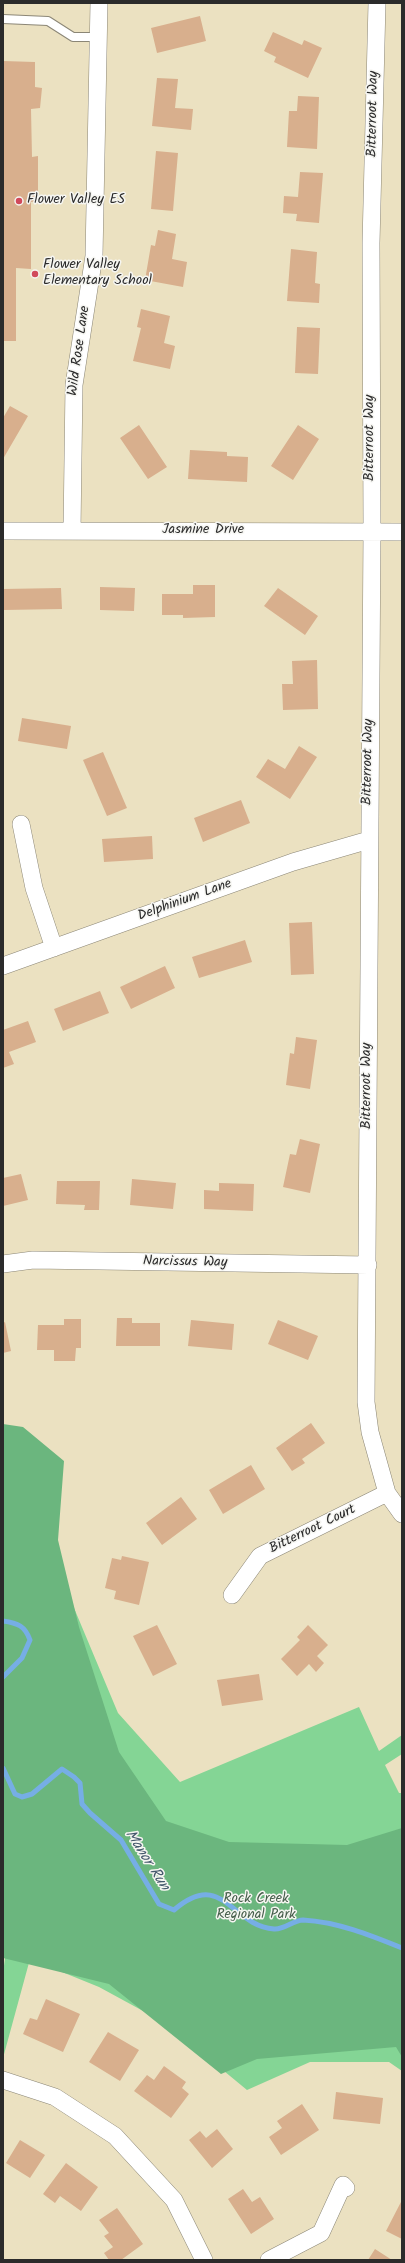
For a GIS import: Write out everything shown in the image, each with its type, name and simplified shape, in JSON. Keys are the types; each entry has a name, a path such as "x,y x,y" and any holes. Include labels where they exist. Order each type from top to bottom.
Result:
{"street":[{"name":"Wild Rose Lane","path":"72,531 74,385 94,256 99,3"},
{"name":"Bitterroot Way","path":"377,3 371,243 372,531 366,1402 370,1432 387,1493 402,1514"},
{"name":"Jasmine Drive","path":"3,532 402,532"},
{"path":"21,824 34,888 54,948"},
{"name":"Delphinium Lane","path":"3,966 293,862 369,840"},
{"name":"Narcissus Way","path":"3,1264 33,1260 368,1265"},
{"name":"Bitterroot Court","path":"232,1595 260,1556 387,1493"},
{"path":"3,2080 55,2097 114,2136 174,2200 204,2260"},
{"path":"269,2260 321,2233 343,2185 346,2188"}],"lane":[{"path":"3,19 48,21 73,37 99,37"}],"green space":[{"name":"Rock Creek Regional Park","path":"3,1424 23,1427 64,1461 58,1540 79,1627 119,1752 166,1821 229,1842 347,1845 402,1828 402,2057 396,2047 257,2059 221,2074 109,1984 3,1958"},
{"name":"Rock Creek Regional Park","path":"3,1456 12,1460 118,1713 180,1782 359,1707 379,1751 402,1735 402,1754 385,1765 399,1793 402,1793 402,2071 389,2062 310,2062 247,2090 167,2024 99,1987 30,1959 3,2058 3,1973 6,1951 3,1950"}],"building":[{"path":"200,16 206,41 157,53 151,28"},
{"path":"273,32 302,45 304,40 322,48 308,78 274,62 276,57 264,51"},
{"name":"Flower Valley ES","path":"3,61 35,62 35,87 42,88 40,108 31,109 32,157 38,156 38,201 31,202 31,269 16,268 16,341 3,341"},
{"path":"157,78 178,79 175,108 193,109 191,130 152,126"},
{"path":"298,96 319,97 317,149 287,147 289,111 297,111"},
{"path":"156,151 178,153 173,211 151,209"},
{"path":"300,172 323,173 319,223 296,221 297,214 283,213 284,196 298,197"},
{"path":"158,230 176,234 172,259 187,262 183,287 145,280 151,245 155,246"},
{"path":"291,249 317,252 315,283 320,284 319,303 287,301"},
{"path":"141,309 170,316 164,343 175,346 170,369 133,361 141,328 137,327"},
{"path":"297,327 320,328 318,374 295,373"},
{"path":"10,406 28,416 3,459 3,418"},
{"path":"139,425 167,467 148,479 120,438"},
{"path":"298,425 319,439 293,480 271,466"},
{"path":"190,450 227,452 227,456 248,457 247,482 188,479"},
{"path":"193,585 215,585 215,617 183,618 183,615 162,615 162,594 193,594"},
{"path":"100,587 135,588 134,611 100,610"},
{"path":"61,588 62,609 4,610 3,589"},
{"path":"278,588 318,616 305,635 264,606"},
{"path":"317,660 318,709 283,710 282,684 293,684 292,661"},
{"path":"22,718 71,726 67,749 18,741"},
{"path":"299,746 317,757 290,799 256,777 268,759 285,769"},
{"path":"103,752 127,808 107,816 83,760"},
{"path":"241,800 250,823 203,842 194,818"},
{"path":"152,836 153,859 104,862 102,839"},
{"path":"312,922 314,974 291,975 289,923"},
{"path":"245,940 252,962 199,978 192,957"},
{"path":"165,966 175,988 131,1009 120,987"},
{"path":"100,991 109,1013 63,1031 54,1009"},
{"path":"28,1021 36,1042 9,1052 14,1064 3,1068 3,1030"},
{"path":"296,1037 317,1040 310,1089 286,1085 290,1053 294,1054"},
{"path":"300,1139 320,1144 310,1193 283,1187 290,1154 296,1155"},
{"path":"21,1174 28,1200 3,1206 3,1178"},
{"path":"132,1179 176,1183 173,1209 130,1205"},
{"path":"57,1181 100,1181 99,1210 84,1210 85,1205 56,1204"},
{"path":"219,1183 254,1184 253,1211 204,1209 204,1190 219,1191"},
{"path":"117,1318 132,1318 132,1323 160,1323 160,1346 116,1346"},
{"path":"64,1319 81,1319 81,1348 76,1348 75,1361 54,1361 54,1350 37,1350 38,1325 64,1325"},
{"path":"191,1320 234,1324 232,1350 188,1346"},
{"path":"278,1320 318,1336 308,1360 268,1344"},
{"path":"5,1322 11,1351 3,1353 3,1323"},
{"path":"311,1423 325,1443 302,1459 305,1463 292,1471 276,1448"},
{"path":"251,1465 265,1489 223,1514 209,1490"},
{"path":"181,1497 197,1519 162,1545 146,1523"},
{"path":"122,1556 149,1562 139,1605 114,1599 116,1591 105,1588 112,1558 121,1560"},
{"path":"157,1625 177,1664 153,1676 133,1636"},
{"path":"308,1625 328,1645 317,1656 324,1663 316,1672 309,1664 297,1676 281,1659 300,1640 297,1637"},
{"path":"259,1674 263,1700 222,1706 217,1680"},
{"path":"46,1999 80,2014 63,2052 23,2034 30,2018 37,2020"},
{"path":"108,2032 139,2050 120,2081 89,2062"},
{"path":"164,2066 186,2082 182,2088 189,2094 171,2118 134,2091 147,2075 154,2080"},
{"path":"336,2092 383,2098 380,2124 333,2119"},
{"path":"302,2104 319,2130 281,2155 269,2137 282,2128 277,2121"},
{"path":"217,2129 233,2149 212,2168 189,2140 200,2131 206,2138"},
{"path":"20,2140 45,2155 30,2178 6,2163"},
{"path":"66,2163 98,2187 81,2211 60,2196 55,2203 43,2194"},
{"path":"243,2189 252,2202 260,2197 274,2219 251,2234 228,2199"},
{"path":"402,2200 402,2239 386,2231"},
{"path":"117,2208 143,2244 121,2260 109,2260 104,2253 113,2247 104,2236 109,2233 99,2220"},
{"path":"375,2249 392,2260 368,2260"}],"waterway":[{"name":"Manor Run","path":"3,1621 17,1624 23,1628 30,1640 22,1658 3,1677"},
{"name":"Manor Run","path":"3,1768 15,1794 22,1797 32,1794 62,1769 74,1777 80,1783 82,1804 121,1840 159,1904 174,1910 191,1899 204,1895 216,1897 259,1926 278,1929 300,1920 316,1921 354,1930 402,1948"}],"place":[{"name":"Flower Valley ES","path":"19,201"},
{"name":"Flower Valley Elementary School","path":"35,274"}]}
